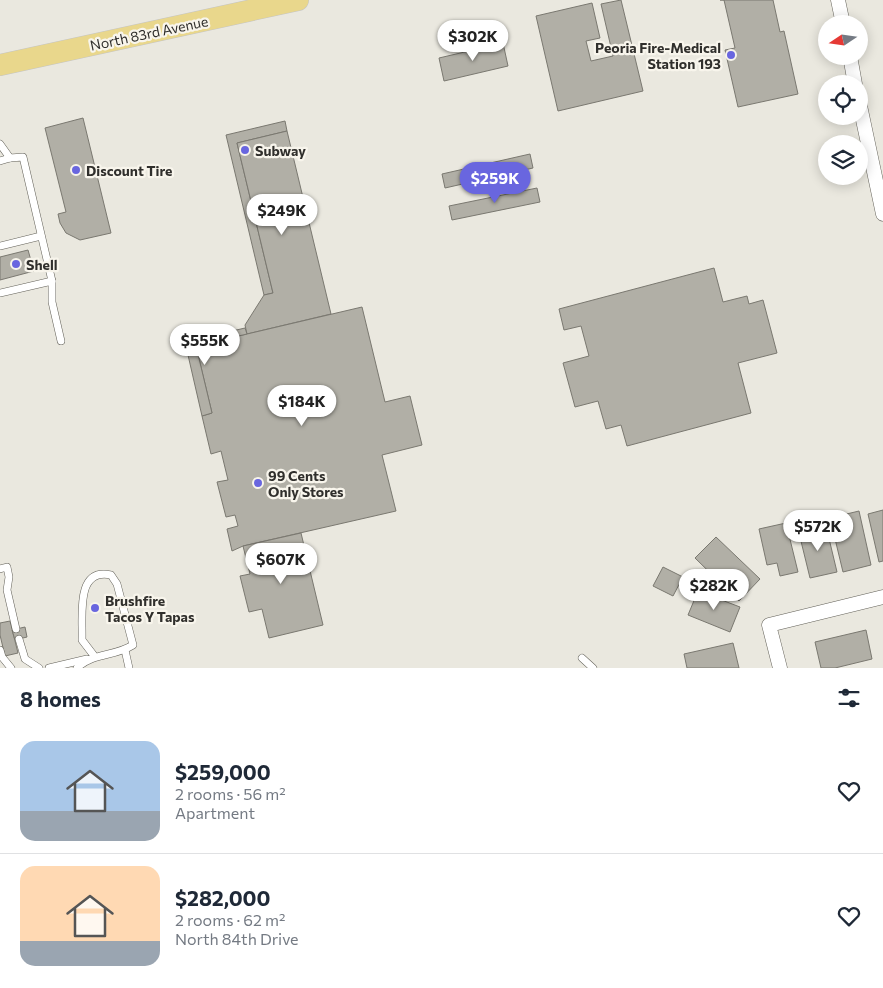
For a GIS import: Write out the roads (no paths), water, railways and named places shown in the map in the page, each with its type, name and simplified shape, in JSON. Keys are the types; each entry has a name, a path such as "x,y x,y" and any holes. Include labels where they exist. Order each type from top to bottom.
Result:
{"main road":[{"name":"North 83rd Avenue","path":"0,65 298,0"}],"street":[{"path":"838,0 841,15"},
{"path":"864,125 883,214"},
{"path":"780,668 770,625 883,597"}],"lane":[{"path":"0,144 10,158"},
{"path":"0,161 23,157 52,282 52,302 61,341"},
{"path":"0,246 41,236"},
{"path":"0,293 52,282"},
{"path":"0,568 8,567 7,590 16,629"},
{"path":"49,668 125,650 132,645 117,584 110,575 99,574 87,581 82,640 95,657"},
{"path":"18,639 25,659 38,668"},
{"path":"0,650 2,657 11,668"},
{"path":"125,650 129,668"},
{"path":"582,658 593,668"},
{"path":"77,668 87,659"}],"place":[{"name":"Peoria Fire-Medical Station 193","path":"731,55"},
{"name":"Subway","path":"245,150"},
{"name":"Discount Tire","path":"76,170"},
{"name":"Shell","path":"16,264"},
{"name":"99 Cents Only Stores","path":"258,483"},
{"name":"Brushfire Tacos Y Tapas","path":"95,608"}]}
